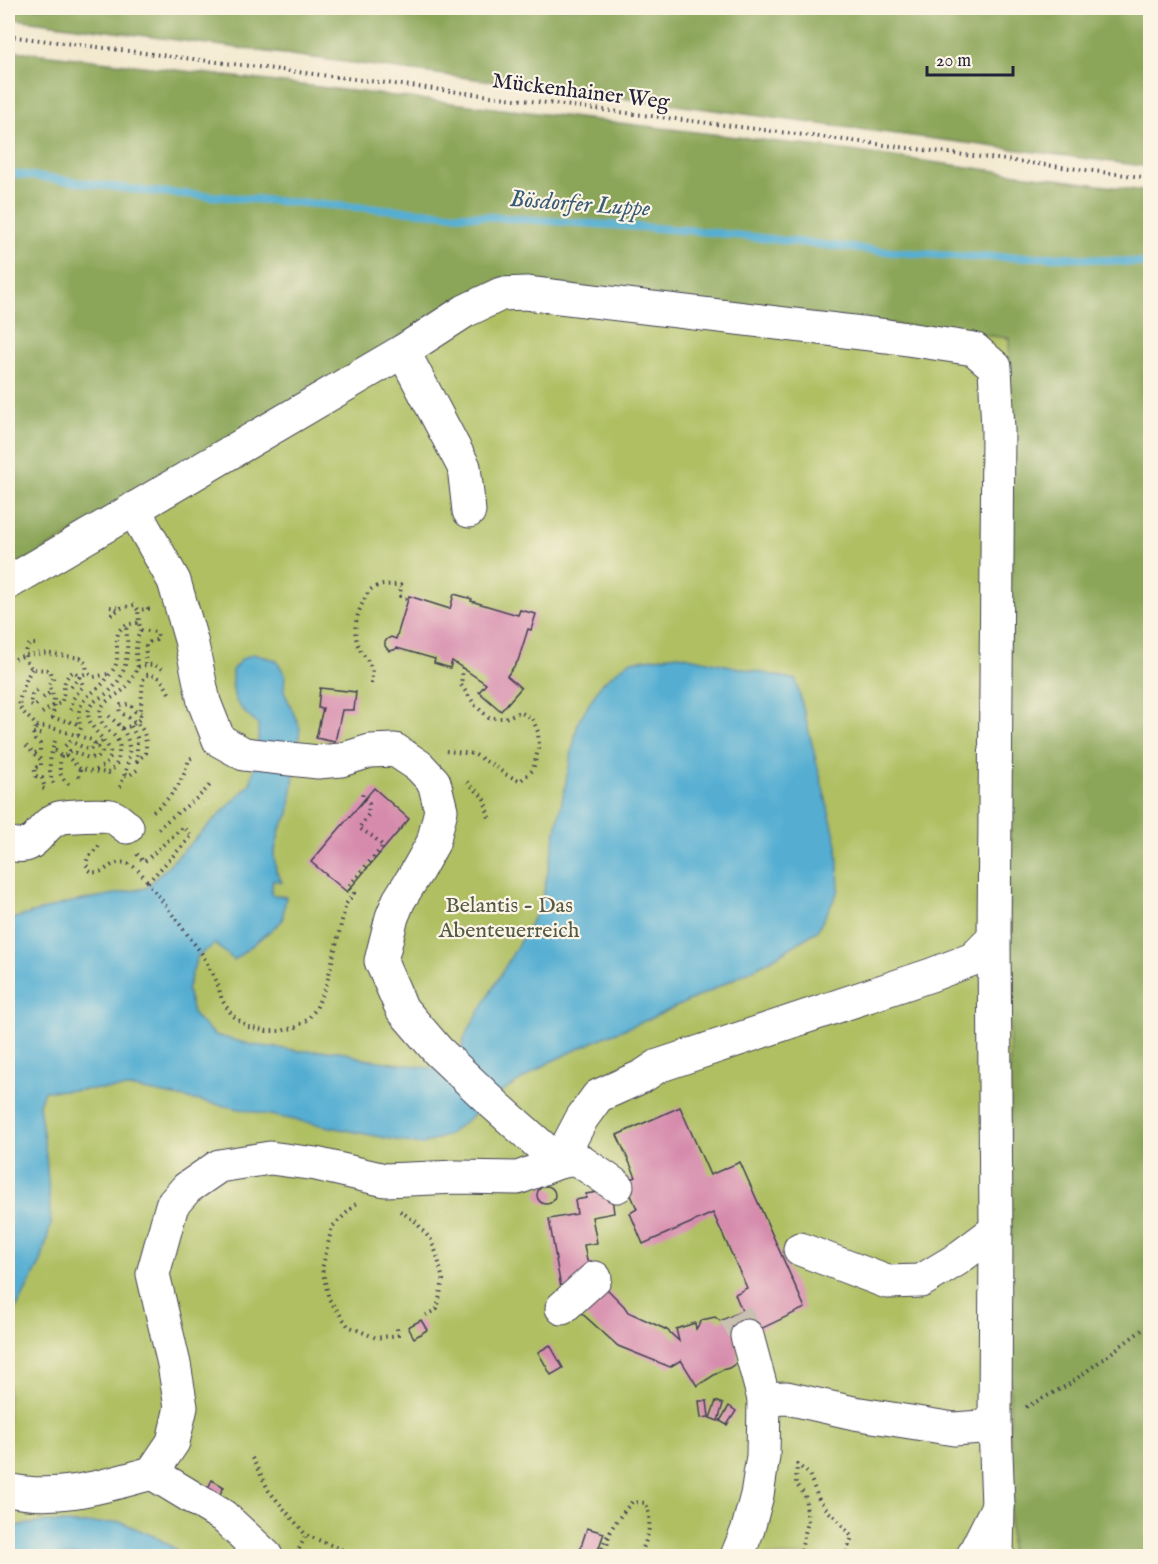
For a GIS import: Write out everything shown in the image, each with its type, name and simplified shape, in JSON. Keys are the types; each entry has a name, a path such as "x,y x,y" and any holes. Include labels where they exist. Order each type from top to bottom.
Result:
{"street":[{"path":"8,584 403,351 465,311 501,294 526,293 887,336 974,349 995,367 998,430 994,938 996,1230 1007,1418 998,1506 997,1557"},
{"path":"403,351 464,467 469,511"},
{"path":"135,508 174,580 191,640 204,702 219,740 244,754 318,762 341,760 370,751 395,750 418,766 434,782 441,810 433,843 399,900 392,917 381,961 402,1009 438,1051 559,1162"},
{"path":"8,843 17,847 34,842 46,827 59,818 104,815 111,816 140,836"},
{"path":"559,1162 582,1118 598,1096 643,1076 658,1066 963,963 973,959 994,938"},
{"path":"8,1490 26,1494 70,1493 152,1473 172,1442 182,1407 153,1274 172,1205 187,1188 219,1166 270,1158 316,1164 385,1180 457,1177 518,1178 559,1162 577,1159 617,1186"},
{"path":"800,1250 887,1282 921,1281 956,1260 996,1230"},
{"path":"562,1308 595,1278"},
{"path":"737,1557 758,1495 763,1456 764,1399 747,1336"},
{"path":"764,1399 787,1398 854,1413 954,1429 1007,1418"},
{"path":"152,1473 223,1516 266,1557"},
{"path":"974,1557 998,1506"}],"path":[{"name":"Mückenhainer Weg","path":"8,36 1150,178"},
{"path":"371,684 373,671 358,645 354,623 360,608 369,591 384,585 401,585 400,596 408,600"},
{"path":"138,610 148,609 148,604 152,602"},
{"path":"110,607 121,608 134,605 138,610 141,630 137,637 138,667"},
{"path":"111,615 121,608"},
{"path":"78,735 81,728 80,708 85,698 105,681 114,669 117,660 118,632 126,626 139,623"},
{"path":"95,771 106,765 110,757 110,750 91,726 88,718 89,708 114,687 122,677 128,653 126,626"},
{"path":"52,750 63,755 80,769 108,773 115,767 119,744 114,735 103,725 99,716 106,702 125,689 138,667 145,664 146,645 156,640 158,636 156,632 141,630"},
{"path":"35,644 30,644 26,648 26,662 32,669 50,670 52,678 48,685 55,705 53,717 79,724"},
{"path":"15,658 45,653 81,658 86,664 87,673"},
{"path":"21,668 26,662"},
{"path":"443,750 474,754 520,781 533,770 539,746 538,732 532,718 520,712 506,718 489,718 475,705 461,685 463,668"},
{"path":"32,669 28,673 19,699 20,706 37,726 92,740 102,752 98,757 89,758 70,752 63,755"},
{"path":"42,713 61,703 64,696 62,685 74,671 80,676 83,686 73,699 70,713"},
{"path":"87,673 94,677 108,674"},
{"path":"71,687 80,676 87,673"},
{"path":"122,728 137,723 140,719 143,680 146,675 153,674 160,677 171,697"},
{"path":"38,690 32,695 30,705 34,706 38,703"},
{"path":"43,698 52,691"},
{"path":"22,693 32,695"},
{"path":"131,726 137,738 137,761 146,753 147,739 140,725 120,712 119,708 121,705 130,705 135,711 141,713"},
{"path":"109,716 122,728 128,739 128,763 125,775 130,776 137,770"},
{"path":"79,718 88,718"},
{"path":"35,753 40,751 40,744 35,740 33,733 37,726"},
{"path":"33,733 44,735"},
{"path":"65,746 70,741 89,750 104,740"},
{"path":"55,741 49,763 54,786 63,779 59,770 63,755"},
{"path":"26,746 41,760 41,766 34,768 36,776 42,778 44,785 42,788 51,790"},
{"path":"148,882 192,836 183,827 144,862 136,853 140,836 175,791 189,759 198,756"},
{"path":"79,777 80,769"},
{"path":"462,777 484,798 489,818"},
{"path":"210,785 201,795 166,821 140,836 95,848 86,864 90,872 101,873 114,864 126,863 139,868 202,954 217,982 222,1000 232,1014 248,1027 267,1031 296,1028 316,1009 346,904 354,893 348,887 383,846 359,828 368,815 369,804 362,798 363,792"},
{"path":"397,1329 399,1335 376,1338 348,1326 328,1299 322,1269 332,1227 357,1202 385,1180 394,1207 415,1221 431,1240 437,1255 443,1280 437,1310 426,1315"},
{"path":"1007,1418 1068,1385 1150,1324"},
{"path":"252,1458 269,1491 306,1535 358,1557"},
{"path":"799,1557 808,1522 805,1495 796,1484 797,1464 809,1474 819,1500 852,1537 845,1557"},
{"path":"604,1557 617,1520 632,1502 646,1503 650,1516 648,1536 640,1557"},
{"path":"598,1550 602,1551 605,1538 611,1532"},
{"path":"299,1549 306,1535"}],"green space":[{"path":"8,8 1150,8 1150,167 8,18"},
{"path":"8,50 821,147 1150,192 1150,1556 1010,1556 1009,338 502,278 8,571"},
{"name":"Belantis - Das Abenteuerreich","path":"502,277 1010,338 1010,1556 8,1556 8,571"}],"water":[{"path":"253,654 276,660 285,674 284,691 300,728 289,814 280,829 274,855 276,871 282,882 273,880 271,894 286,897 282,921 234,960 215,944 197,957 187,990 194,1016 215,1035 253,1045 301,1051 340,1051 364,1059 437,1069 460,1055 465,1036 541,905 578,722 601,684 630,661 679,655 796,680 837,844 839,890 817,931 769,961 652,1018 550,1062 502,1092 448,1135 421,1145 134,1088 44,1091 39,1104 46,1155 51,1224 41,1262 16,1309 8,1312 8,920 67,903 146,888 250,784 257,755 258,725 236,702 232,670 242,659"},
{"path":"45,1522 79,1524 121,1522 156,1537 186,1556 8,1556 8,1527"}],"building":[{"path":"454,594 518,615 520,610 536,614 531,630 528,629 518,661 507,676 521,688 501,711 479,692 486,684 452,661 450,668 434,663 435,659 397,648 389,651 385,646 387,639 391,637 396,639 409,596 450,609"},
{"path":"320,688 356,692 354,710 342,710 335,742 316,738 323,708 318,708"},
{"path":"374,788 409,819 347,892 311,862"},
{"path":"680,1107 710,1175 740,1162 805,1308 737,1340 738,1362 697,1386 681,1360 670,1367 618,1346 577,1309 561,1288 549,1219 577,1214 575,1200 586,1198 586,1194 611,1190 614,1213 592,1217 597,1243 584,1245 587,1261 591,1261 594,1276 628,1312 667,1330 679,1341 676,1329 695,1323 696,1329 702,1320 715,1317 720,1321 742,1311 735,1294 747,1288 713,1213 643,1244 630,1213 637,1209 625,1181 636,1177 617,1135"},
{"path":"546,1186 552,1189 555,1195 552,1201 546,1204 540,1201 537,1195 540,1189"},
{"path":"421,1320 427,1330 414,1338 408,1327"},
{"path":"550,1345 563,1368 551,1375 538,1352"},
{"path":"699,1401 707,1401 709,1417 701,1418"},
{"path":"716,1401 723,1404 718,1421 710,1418"},
{"path":"729,1406 736,1411 727,1425 720,1421"},
{"path":"212,1480 224,1487 217,1499 206,1492"},
{"path":"587,1528 604,1533 596,1556 578,1556"}],"waterway":[{"name":"Bösdorfer Luppe","path":"8,173 145,191 698,231 880,251 969,257 1068,257 1150,264"}],"tunnel":[{"path":"735,1314 747,1336"}]}
